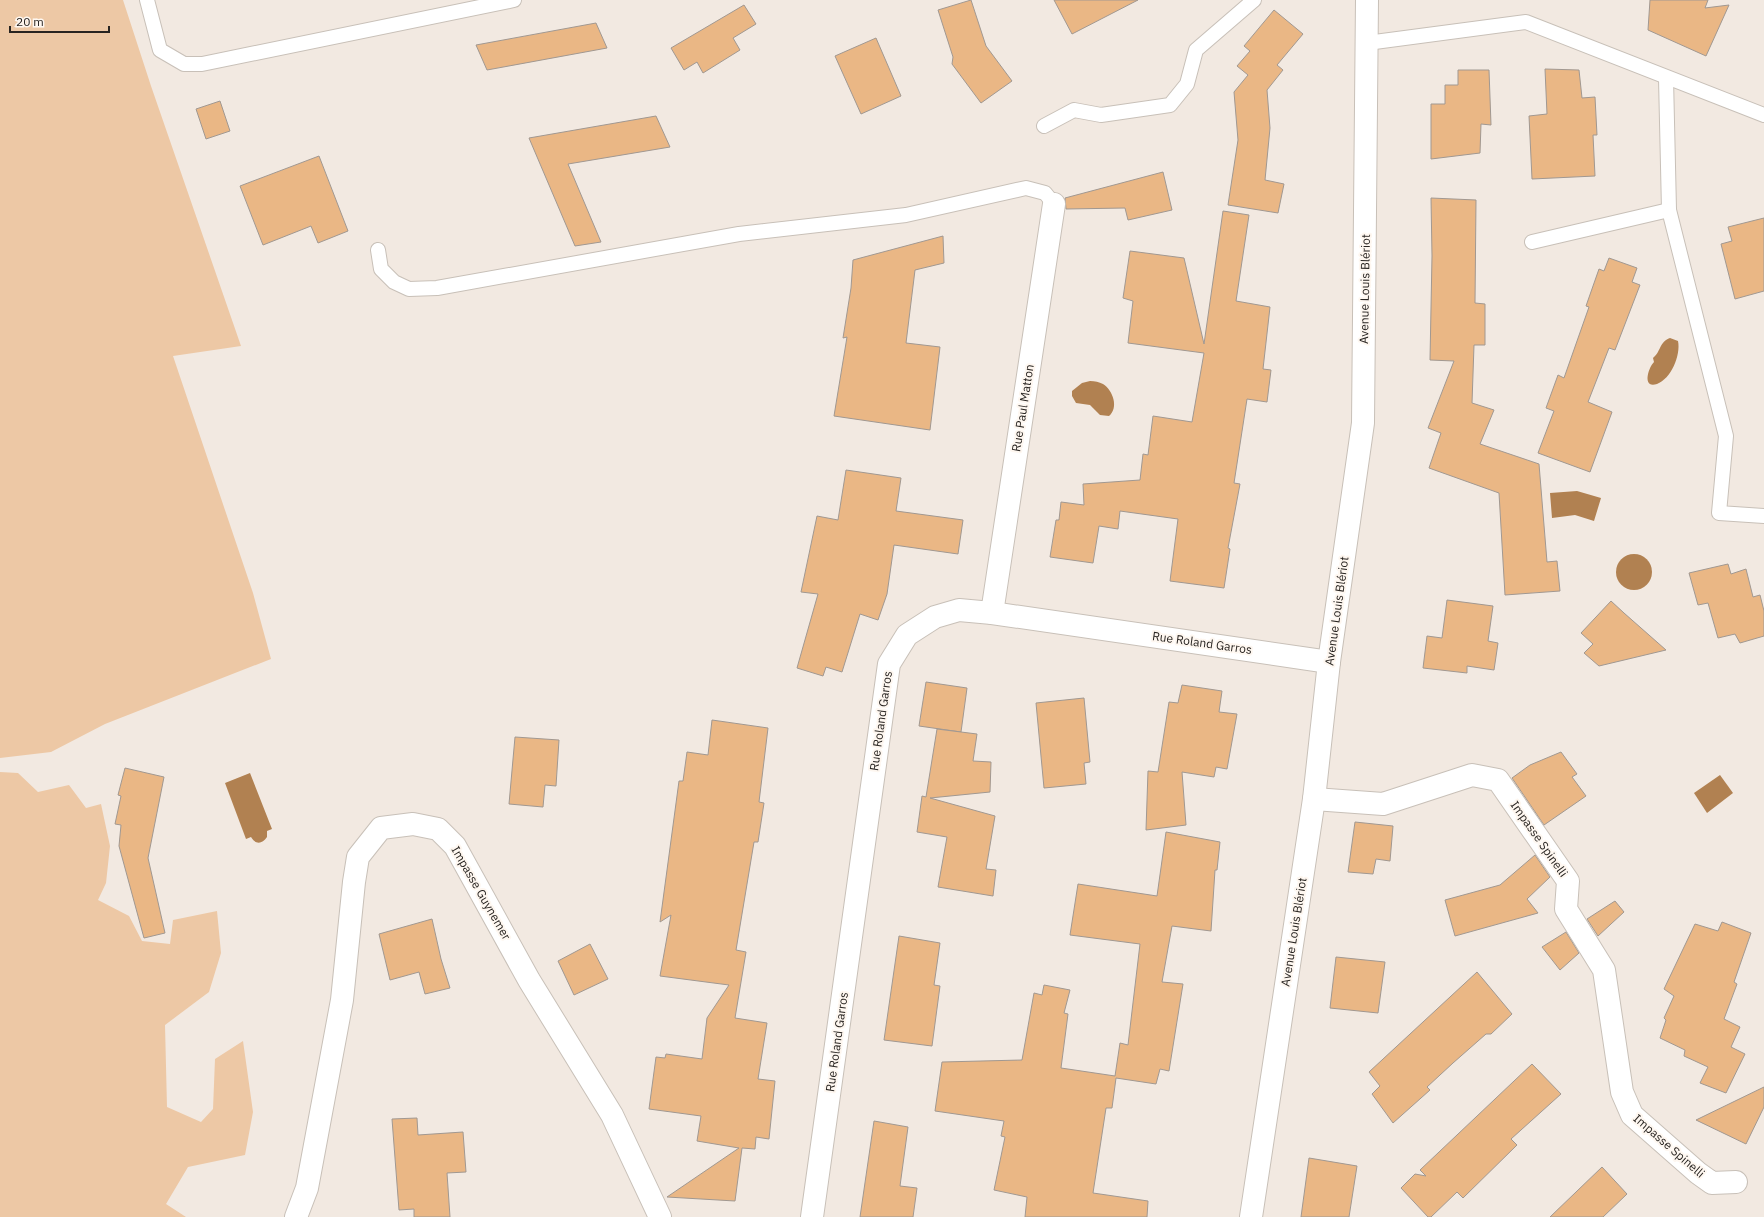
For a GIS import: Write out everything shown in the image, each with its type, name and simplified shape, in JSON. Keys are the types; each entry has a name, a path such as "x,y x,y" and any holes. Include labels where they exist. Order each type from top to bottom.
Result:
{"street":[{"name":"Avenue Louis Blériot","path":"1250,1217 1314,799 1329,662 1363,424 1367,0"},
{"name":"Rue Paul Matton","path":"992,613 1054,204"},
{"name":"Rue Roland Garros","path":"812,1217 889,664 907,635 934,617 959,610 992,613 1329,662"},
{"name":"Impasse Spinelli","path":"1314,799 1382,804 1472,776 1498,780 1568,881 1566,909 1604,970 1622,1092 1632,1115 1698,1173 1712,1183 1736,1182"},
{"name":"Impasse Guynemer","path":"296,1217 307,1188 342,1000 358,857 381,828 413,824 438,829 455,846 529,980 612,1115 660,1217"}],"lane":[{"path":"147,0 160,50 184,64 202,64 514,0"},
{"path":"1044,126 1074,110 1101,115 1170,105 1187,84 1196,50 1254,0"},
{"path":"1367,43 1526,22 1666,78 1764,115"},
{"path":"1666,78 1669,210 1726,436 1719,513 1764,516"},
{"path":"378,250 381,270 394,282 409,289 437,288 739,234 906,215 1026,188 1045,193 1054,204"},
{"path":"1532,242 1669,210"}],"shaded area":[{"path":"0,0 123,0 151,86 241,346 173,356 253,593 271,659 105,724 51,752 0,758"},
{"path":"1670,338 1678,341 1679,347 1674,366 1667,377 1662,381 1657,384 1649,384 1648,373 1654,362 1653,358 1656,356 1664,342"},
{"path":"1090,381 1103,384 1110,390 1114,399 1114,408 1109,416 1100,415 1090,405 1076,403 1072,396 1072,391 1082,383"},
{"path":"1577,491 1601,498 1594,521 1575,515 1552,518 1550,493"},
{"path":"1634,554 1647,559 1652,572 1647,585 1634,590 1621,585 1616,572 1621,559"},
{"path":"0,772 18,773 38,792 69,785 86,808 101,804 110,846 106,883 98,900 129,916 142,941 170,944 173,920 217,911 221,953 209,992 165,1025 167,1107 201,1122 213,1109 215,1059 243,1041 253,1112 245,1155 188,1167 166,1204 186,1217 0,1217"},
{"path":"250,773 272,829 267,831 267,837 259,843 251,837 246,839 225,783"},
{"path":"1720,775 1733,793 1707,813 1694,793"}],"building":[{"path":"971,0 986,46 1012,81 981,103 952,64 953,57 938,10"},
{"path":"1054,0 1138,0 1072,34"},
{"path":"1650,0 1708,0 1705,8 1729,5 1706,56 1648,30"},
{"path":"744,5 756,24 733,38 740,50 703,73 697,62 684,70 671,48"},
{"path":"1274,10 1303,34 1277,65 1283,70 1267,90 1270,128 1265,180 1284,184 1278,213 1228,205 1238,140 1234,92 1248,75 1237,66 1250,51 1244,46"},
{"path":"596,23 607,48 487,70 476,45"},
{"path":"876,38 901,96 861,114 835,56"},
{"path":"1545,69 1579,70 1582,98 1595,97 1597,135 1593,135 1595,176 1532,179 1529,116 1547,114"},
{"path":"1458,70 1489,70 1491,125 1481,124 1480,153 1431,159 1431,104 1445,104 1445,85 1458,85"},
{"path":"220,101 230,131 206,139 196,109"},
{"path":"656,116 670,147 568,164 601,242 575,246 529,138"},
{"path":"319,156 348,231 318,243 311,226 263,245 240,186"},
{"path":"1163,172 1172,210 1128,220 1125,208 1066,209 1065,198"},
{"path":"1431,198 1476,200 1475,303 1485,304 1485,345 1474,345 1472,403 1494,410 1480,444 1539,464 1547,562 1557,561 1560,591 1505,595 1499,493 1429,468 1441,433 1428,428 1454,361 1430,360 1432,256"},
{"path":"1223,211 1249,215 1236,301 1270,307 1263,369 1271,370 1267,402 1247,399 1234,483 1240,484 1228,548 1230,549 1224,588 1170,581 1178,519 1120,511 1118,529 1099,526 1093,563 1050,557 1056,520 1059,520 1061,502 1084,505 1083,484 1140,480 1143,454 1148,455 1153,416 1192,422 1204,353 1128,343 1133,301 1123,298 1130,251 1184,258 1204,344"},
{"path":"1764,218 1764,291 1735,299 1721,244 1732,241 1728,227"},
{"path":"943,236 944,263 915,270 906,343 940,347 930,430 834,416 847,337 843,338 851,288 853,260"},
{"path":"1609,258 1637,268 1632,282 1640,285 1615,350 1609,348 1588,402 1612,412 1590,472 1538,453 1554,411 1546,408 1558,375 1564,378 1589,307 1586,306 1599,269 1604,271"},
{"path":"846,470 901,478 896,511 963,520 958,554 894,545 887,594 878,620 860,614 842,672 826,667 823,676 797,668 818,594 801,592 817,516 838,520"},
{"path":"1728,564 1731,574 1746,569 1753,597 1760,595 1764,611 1764,636 1740,643 1735,634 1718,638 1708,603 1698,605 1689,573"},
{"path":"1447,600 1493,606 1488,641 1498,643 1494,670 1467,666 1467,673 1423,668 1427,636 1442,638"},
{"path":"1611,601 1666,650 1599,666 1584,653 1593,644 1581,633"},
{"path":"926,682 967,688 961,732 919,726"},
{"path":"1182,685 1222,691 1219,712 1237,714 1227,769 1216,767 1214,777 1182,772 1186,825 1146,830 1148,771 1158,772 1169,702 1178,703"},
{"path":"1084,698 1090,762 1084,763 1086,784 1044,788 1036,703"},
{"path":"712,720 768,728 759,802 764,803 758,842 754,842 736,950 746,952 735,1018 767,1023 758,1079 775,1081 769,1139 756,1137 755,1149 742,1148 735,1201 667,1197 739,1148 697,1141 701,1116 649,1109 656,1057 665,1058 666,1054 702,1059 707,1018 729,985 660,976 671,915 660,922 679,781 683,781 687,752 708,755"},
{"path":"937,729 977,734 973,761 991,762 990,792 930,798 995,816 986,869 996,870 993,896 938,887 947,837 917,832 922,796 926,797"},
{"path":"515,737 559,740 556,786 545,785 543,807 509,804"},
{"path":"1561,752 1577,774 1572,777 1586,796 1544,825 1512,778 1530,765"},
{"path":"125,768 164,777 148,858 165,933 144,938 119,846 121,825 115,824 121,796 118,795"},
{"path":"1355,822 1393,826 1390,861 1376,859 1373,874 1348,872"},
{"path":"1166,832 1220,842 1217,870 1215,870 1211,931 1172,926 1162,982 1183,984 1169,1071 1160,1069 1156,1084 1116,1078 1112,1108 1106,1108 1093,1193 1148,1201 1147,1217 1025,1217 1027,1197 994,1190 1005,1137 1001,1136 1004,1121 935,1111 942,1062 1022,1060 1034,993 1042,995 1044,985 1070,990 1064,1013 1068,1014 1061,1068 1115,1076 1120,1043 1128,1045 1140,944 1070,935 1078,884 1157,896"},
{"path":"1535,855 1550,877 1527,899 1538,913 1455,936 1445,900 1500,885"},
{"path":"1615,901 1624,912 1598,936 1587,919"},
{"path":"432,919 441,959 450,988 425,994 419,972 390,980 379,934"},
{"path":"1722,922 1751,933 1734,982 1737,984 1724,1019 1740,1027 1731,1047 1745,1054 1726,1093 1700,1083 1708,1067 1684,1056 1685,1050 1660,1038 1666,1020 1664,1018 1674,996 1664,989 1695,924 1718,931"},
{"path":"1566,932 1579,953 1560,970 1542,947"},
{"path":"899,936 940,943 934,985 940,986 932,1046 884,1040"},
{"path":"590,944 608,979 574,995 558,961"},
{"path":"1336,957 1385,962 1378,1013 1330,1008"},
{"path":"1477,972 1512,1014 1491,1034 1486,1034 1453,1063 1427,1087 1430,1090 1393,1123 1372,1094 1380,1086 1369,1072"},
{"path":"1532,1064 1561,1094 1511,1139 1517,1145 1463,1198 1457,1192 1431,1217 1428,1217 1401,1188 1415,1174 1426,1176 1420,1170"},
{"path":"1764,1087 1764,1107 1746,1144 1696,1120"},
{"path":"417,1118 418,1135 463,1132 466,1172 447,1173 450,1217 414,1217 414,1209 399,1210 392,1119"},
{"path":"874,1121 908,1127 900,1186 917,1188 913,1217 860,1217"},
{"path":"1309,1158 1357,1166 1349,1217 1301,1217"},
{"path":"1602,1167 1627,1194 1603,1217 1550,1217"}]}
